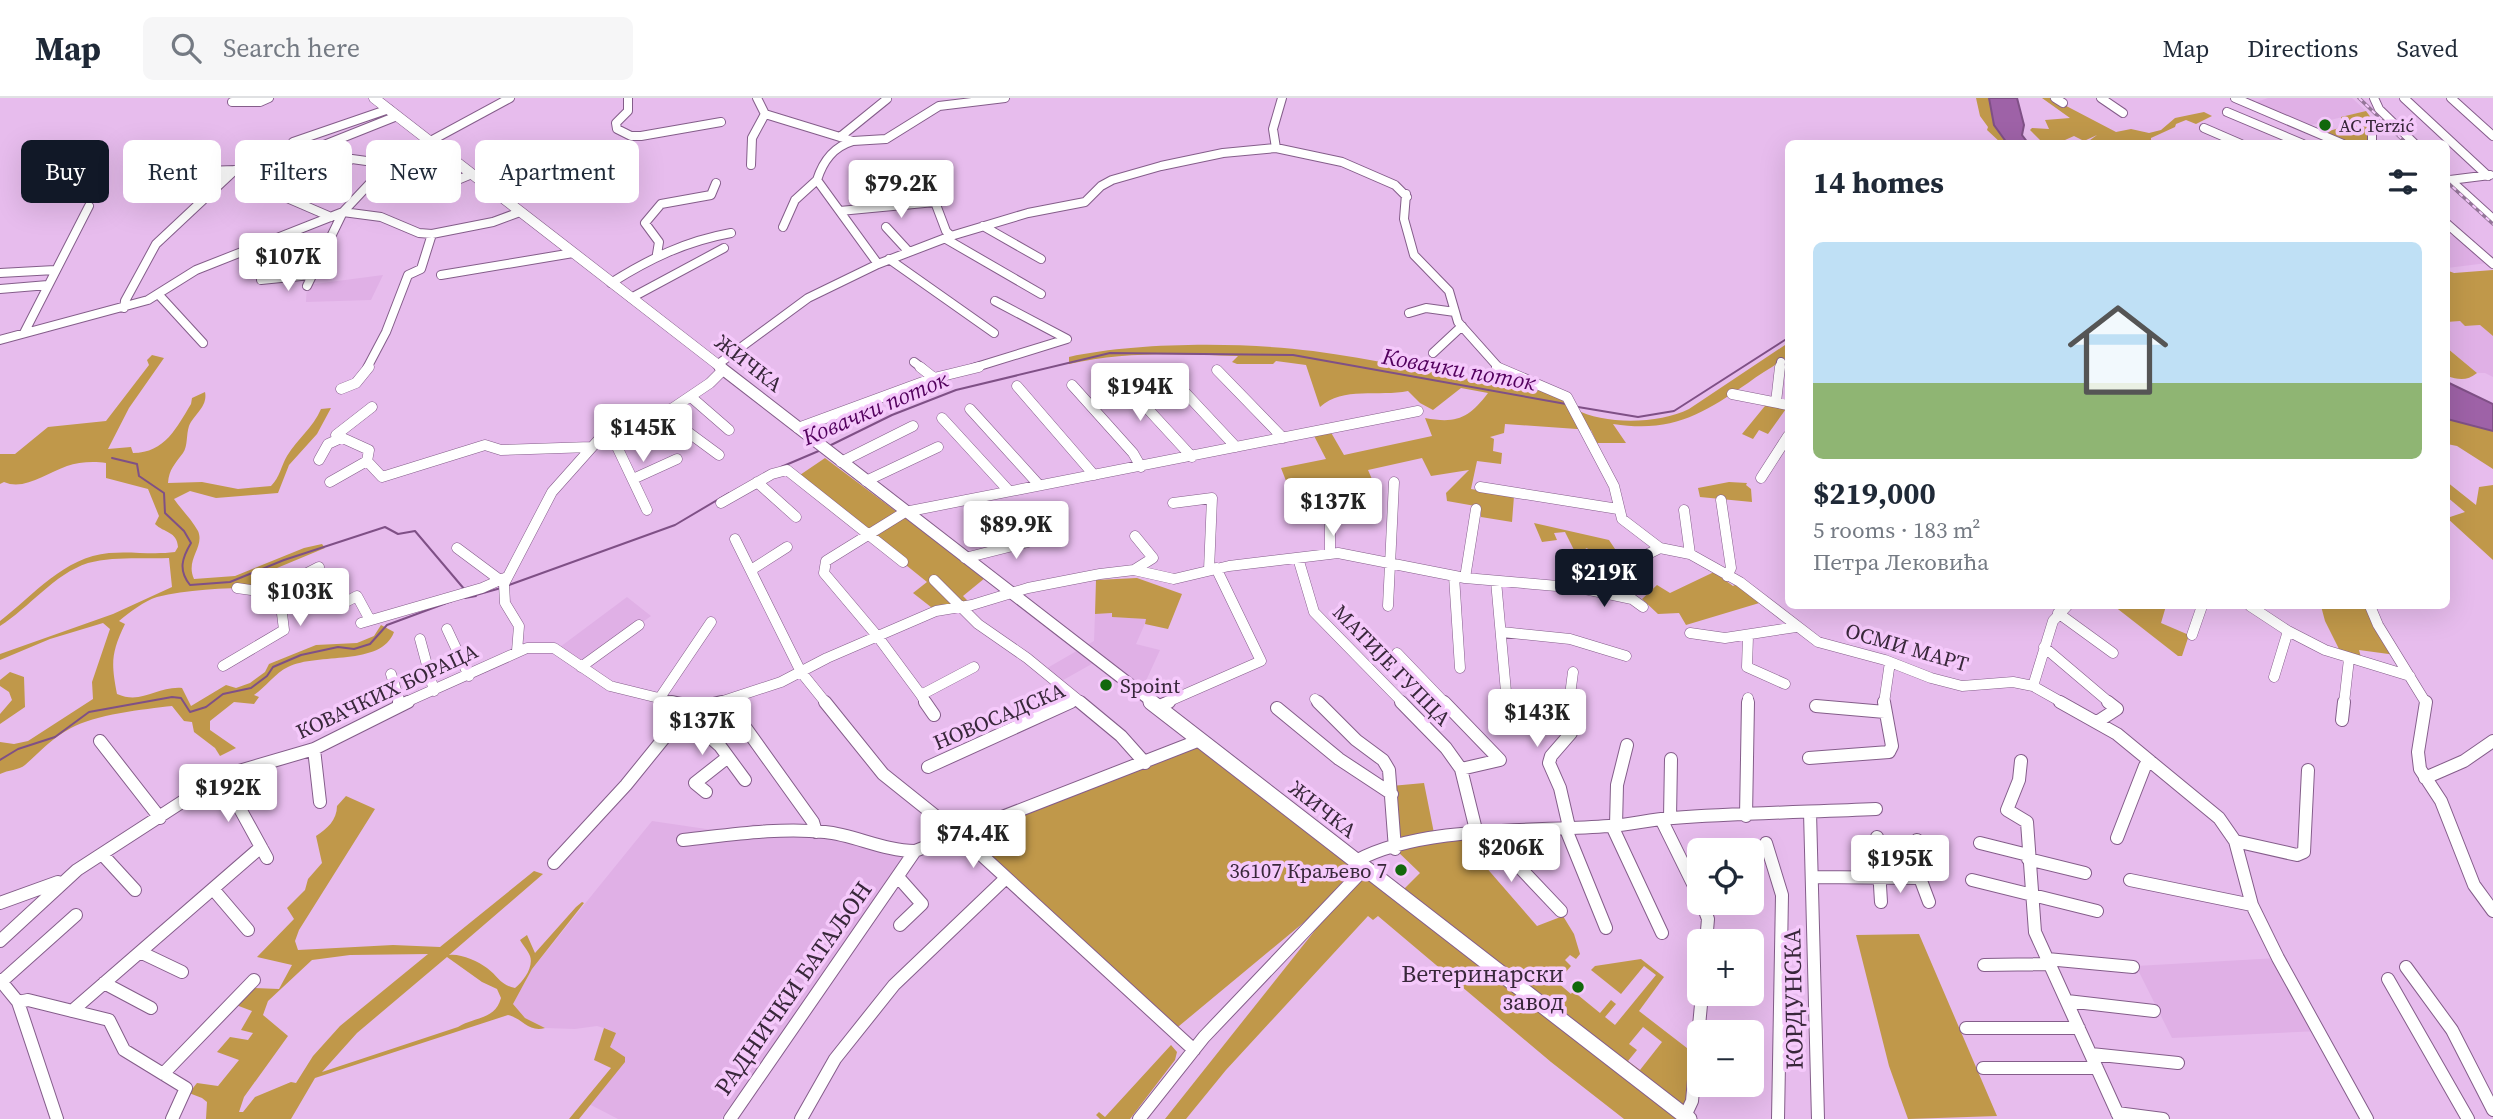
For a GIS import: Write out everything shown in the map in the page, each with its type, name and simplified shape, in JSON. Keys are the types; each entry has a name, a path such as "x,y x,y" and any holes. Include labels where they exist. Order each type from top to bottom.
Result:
{"main road":[{"name":"ЖИЧКА","path":"374,98 427,140"},
{"name":"ЖИЧКА","path":"461,165 1687,1118"}],"street":[{"path":"233,102 260,102 269,98"},
{"path":"430,140 510,98"},
{"path":"628,98 628,110 617,123 617,129 631,136 722,122"},
{"path":"757,98 765,114 853,141 890,138 924,114 948,103 1005,98"},
{"path":"1276,148 1273,129 1282,98"},
{"path":"2055,98 2063,103"},
{"path":"2101,98 2123,113"},
{"path":"2235,98 2334,140"},
{"path":"2374,98 2379,109 2411,140"},
{"path":"2404,98 2491,175"},
{"path":"2451,98 2493,136"},
{"path":"840,138 887,99"},
{"path":"251,115 260,102"},
{"path":"2248,103 2225,111 2294,140"},
{"path":"299,140 389,109"},
{"path":"751,165 748,150 753,133 765,114"},
{"path":"337,140 397,116"},
{"path":"2476,121 2493,120"},
{"path":"2372,122 2372,140"},
{"path":"2204,128 2232,140"},
{"path":"783,226 793,200 817,180 821,167 829,156 839,147 853,141"},
{"path":"517,651 519,626 505,603 504,584 552,492 592,447 610,432 662,413 691,397 720,367 808,298 889,259 983,226 1028,212 1085,202 1101,186 1112,180 1223,153 1276,148 1342,162 1395,185 1406,196 1404,219 1414,255 1449,291 1462,326 1498,368 1555,390 1572,404 1593,451 1614,486 1618,509 1624,522 1660,548 1580,588"},
{"path":"331,217 288,198 352,159 366,161"},
{"path":"124,308 125,301 156,244 235,170 221,170"},
{"path":"461,178 472,174"},
{"path":"2450,178 2491,175"},
{"path":"221,177 227,177"},
{"path":"2450,179 2493,219"},
{"path":"817,180 878,264"},
{"path":"657,254 659,243 645,223 655,210 664,201 710,195 716,183"},
{"path":"307,286 343,212 366,189"},
{"path":"840,211 935,202 949,238 1041,294"},
{"path":"24,332 89,206"},
{"path":"0,340 124,308 159,295 196,270 343,212 381,217 419,233 432,234 493,222 520,212"},
{"path":"983,226 1041,258"},
{"path":"2450,226 2493,264"},
{"path":"886,227 909,252"},
{"path":"611,283 657,254 711,236 731,233"},
{"path":"341,389 355,383 365,369 400,306 408,275 421,269 432,234"},
{"path":"631,298 724,248"},
{"path":"441,275 573,253"},
{"path":"889,259 995,332"},
{"path":"281,279 284,268"},
{"path":"0,273 55,270"},
{"path":"261,280 311,275"},
{"path":"0,289 48,285"},
{"path":"159,295 203,343"},
{"path":"798,428 934,377 952,375 1067,339 995,301"},
{"path":"1409,313 1426,308 1455,312"},
{"path":"1433,353 1462,326"},
{"path":"914,362 934,377"},
{"path":"1776,402 1781,362"},
{"path":"1111,369 1192,457"},
{"path":"1164,370 1236,447"},
{"path":"1217,370 1259,410 1283,438"},
{"path":"1072,384 1133,453 1141,467"},
{"path":"1017,386 1094,475"},
{"path":"1732,394 1785,404"},
{"path":"691,397 729,430"},
{"path":"367,461 369,450 336,435 372,407"},
{"path":"970,409 1039,485"},
{"path":"934,715 878,637 823,569 831,556 905,512 1418,411"},
{"path":"662,413 719,455"},
{"path":"942,418 1009,491"},
{"path":"841,462 913,426"},
{"path":"610,432 647,510"},
{"path":"319,460 328,444 341,438"},
{"path":"1761,478 1785,441"},
{"path":"367,461 382,477 485,445 501,450 592,447"},
{"path":"866,481 938,447"},
{"path":"633,479 677,459"},
{"path":"330,482 367,461"},
{"path":"721,503 757,482 788,470 903,562"},
{"path":"757,482 796,517"},
{"path":"1388,606 1394,482"},
{"path":"1480,487 1618,509"},
{"path":"1157,707 1261,661 1212,569 1212,498 1173,503"},
{"path":"1721,500 1731,568 1727,576"},
{"path":"1330,505 1330,554"},
{"path":"1460,668 1460,578 1476,509"},
{"path":"1684,510 1690,554"},
{"path":"965,558 1059,534"},
{"path":"1134,570 1153,558 1135,536"},
{"path":"735,539 801,672 883,774 957,833 1194,1050"},
{"path":"751,570 787,547"},
{"path":"457,548 504,584"},
{"name":"ОСМИ МАРТ","path":"1660,548 1690,554 1727,576 1757,594 1818,642 1962,686 2013,682 2033,687 2098,722 2150,761 2218,817 2235,841 2252,905 2278,958 2367,1119"},
{"path":"1134,570 1174,579 1212,569 1330,554 1355,555 1460,578 1580,588 1632,599 1643,607"},
{"name":"МАТИЈЕ ГУПЦА","path":"1298,558 1314,612 1446,748 1461,769 1482,834"},
{"path":"237,588 258,591 281,587 319,567"},
{"name":"КОВАЧКИХ БОРАЦА","path":"0,941 64,880 222,776 242,768 314,750 400,705 469,676 517,651 546,646 562,653 610,686 687,709 727,702 936,611 1062,581 1134,570"},
{"path":"934,580 960,607 1077,699"},
{"path":"1496,581 1507,708"},
{"path":"281,587 342,604 357,596 365,621 504,584"},
{"path":"223,666 284,630 281,587"},
{"path":"2033,687 2045,647 2062,609 2113,653"},
{"path":"2192,635 2201,609"},
{"path":"2255,609 2288,631 2349,659 2410,676"},
{"path":"2371,609 2378,625 2426,701 2418,752 2420,769 2449,817 2474,885 2493,911"},
{"path":"659,699 710,622"},
{"path":"581,667 639,625"},
{"path":"1690,633 1725,638 1796,627"},
{"path":"447,629 469,676"},
{"path":"2274,677 2288,631"},
{"path":"1502,632 1570,639 1626,656"},
{"path":"1748,636 1747,667 1785,684"},
{"path":"420,639 434,691"},
{"path":"2045,647 2117,709 2098,722"},
{"path":"1397,653 1500,760 1461,769"},
{"path":"2342,720 2349,659"},
{"path":"1809,758 1889,752 1892,746 1883,697 1890,662"},
{"path":"921,695 974,667"},
{"path":"1573,672 1569,706 1571,733 1552,755 1549,763 1560,788 1567,827 1606,928"},
{"path":"391,674 400,705"},
{"path":"1746,816 1748,698"},
{"name":"НОВОСАДСКА","path":"928,767 1077,699 1121,736 1145,763"},
{"path":"1315,699 1356,740 1383,760 1389,770 1395,849"},
{"path":"727,702 813,822 816,832"},
{"path":"1816,706 1885,712"},
{"path":"1276,708 1339,759 1392,794"},
{"path":"554,863 625,785 687,709 746,779"},
{"path":"683,840 754,832 816,832 843,834 899,851 915,851 1200,740"},
{"path":"100,741 160,818"},
{"path":"2425,778 2463,761 2493,741"},
{"path":"1627,745 1617,785 1614,826 1662,933"},
{"path":"314,750 320,802"},
{"path":"705,792 695,783 728,757"},
{"path":"1671,759 1665,818 1687,868"},
{"path":"2021,761 2019,780 2007,810 2027,822 2033,926 2119,1116 2163,1119"},
{"path":"2116,838 2145,766 2150,761"},
{"path":"2235,841 2297,855 2304,852 2308,770"},
{"path":"72,1011 213,889 264,853 228,792 222,776"},
{"path":"1139,1119 1194,1050 1367,855 1421,840 1482,834 1614,826 1665,818 1876,809"},
{"name":"КОРДУНСКА","path":"1810,812 1818,1119"},
{"path":"1482,834 1561,911"},
{"path":"1877,837 1881,902"},
{"path":"1917,840 1920,878 1929,902"},
{"path":"1766,842 1782,895 1778,1119"},
{"path":"1980,843 2085,873"},
{"name":"РАДНИЧКИ БАТАЉОН","path":"730,1119 915,851"},
{"path":"102,854 135,890"},
{"path":"898,877 922,904 900,925"},
{"path":"1813,877 1920,878"},
{"path":"801,1119 835,1059 894,985 1006,878"},
{"name":"КОВАЧКИХ БОРАЦА","path":"0,903 64,880"},
{"path":"1972,880 2097,911"},
{"path":"2130,880 2252,905"},
{"path":"213,889 248,930"},
{"path":"57,1119 18,1002 1,981 76,915"},
{"path":"140,952 182,972"},
{"path":"1984,965 2048,961 2133,967"},
{"path":"2406,967 2452,1030 2493,1110"},
{"path":"2388,979 2468,1119"},
{"path":"163,1074 254,980"},
{"path":"104,983 151,1008"},
{"path":"18,1002 28,1000 109,1020 124,1050 186,1087 172,1119"},
{"path":"2067,1002 2154,1011"},
{"path":"1687,1118 1692,1101 1701,1006"},
{"path":"1966,1028 2079,1028"},
{"path":"2091,1054 2178,1063"},
{"path":"1983,1068 2097,1068"}],"shaded area":[{"path":"1976,98 1989,98 1994,125 2005,140 1998,140 1987,130 1988,127 1980,116"},
{"path":"1989,98 2017,98 2024,125 2022,135 2026,140 2005,140 1994,125"},
{"path":"2042,98 2051,98 2116,132 2131,129 2149,133 2161,130 2175,118 2204,112 2212,116 2196,124 2186,120 2151,140 2090,140 2097,135 2086,140 2074,136 2065,140 2040,140 2030,130 2049,129 2045,120 2070,118"},
{"path":"2268,98 2352,98 2366,111 2303,127 2251,104"},
{"path":"2366,111 2372,119 2371,140 2339,140 2323,133 2342,127 2341,117"},
{"path":"2455,235 2487,263 2450,268 2450,236"},
{"path":"2493,270 2493,336 2480,325 2465,326 2460,321 2450,322 2450,272"},
{"path":"383,275 371,300 306,302 307,285"},
{"path":"2460,321 2465,326 2480,325 2493,336 2493,377 2477,373 2450,350 2450,322"},
{"path":"1785,345 1785,358 1715,404 1685,419 1652,426 1613,424 1626,443 1597,443 1591,430 1505,424 1504,433 1490,437 1494,439 1493,451 1502,453 1501,464 1477,461 1471,489 1514,496 1512,522 1481,517 1481,507 1447,501 1446,493 1469,470 1431,476 1422,458 1368,470 1375,486 1303,499 1290,491 1281,468 1326,459 1312,432 1329,429 1344,455 1432,436 1425,418 1446,420 1461,417 1475,408 1488,393 1461,388 1433,410 1420,403 1408,391 1339,396 1320,407 1306,365 1276,361 1273,364 1237,364 1232,362 1238,356 1174,354 1111,357 1069,364 1069,357 1158,346 1285,348 1542,389 1559,396 1575,409 1601,418 1647,420 1663,418 1689,409"},
{"path":"2450,350 2477,373 2463,379 2450,377"},
{"path":"152,355 164,358 129,408 108,449 131,447 133,453 154,449 175,430 192,398 205,392 203,406 189,426 185,450 171,470 168,483 202,482 238,489 271,486 287,456 321,409 331,408 317,434 289,465 278,493 216,498 190,491 174,499 198,531 199,542 192,565 194,579 235,576 304,548 322,544 325,548 265,573 257,580 273,587 170,594 152,599 132,611 119,621 125,624 114,658 117,694 134,697 182,688 191,706 226,685 236,688 250,683 265,672 269,664 316,645 357,643 374,636 381,625 394,632 387,643 376,650 288,667 254,695 259,697 254,704 234,702 210,721 210,730 236,748 220,756 215,748 194,732 192,722 184,721 172,706 120,713 81,723 58,736 23,767 0,774 0,742 14,744 28,741 93,699 92,682 110,629 103,623 50,639 0,660 0,654 113,614 172,587 169,558 118,559 88,563 64,575 0,626 0,621 50,579 78,562 109,553 175,552 178,547 173,535 155,524 159,516 148,489 106,478 106,463 76,464 27,483 0,484 0,454 15,454 48,427 106,421 149,365 147,360"},
{"path":"2450,383 2493,404 2493,431 2450,420"},
{"path":"1769,401 1785,405 1785,410 1768,434 1759,430 1753,439 1742,434"},
{"path":"2450,420 2493,431 2493,469 2457,446 2450,445"},
{"path":"825,458 985,578 963,596 972,605 936,611 913,593 927,582 797,477"},
{"path":"1729,482 1747,483 1751,489 1752,502 1700,497 1698,488"},
{"path":"2450,484 2476,505 2479,487 2493,485 2493,560 2450,521 2450,517 2465,512 2450,500"},
{"path":"1534,523 1609,540 1615,549 1596,560 1587,548 1576,554 1565,532 1554,533 1557,540 1542,542"},
{"path":"1714,572 1733,586 1740,582 1766,601 1686,625 1679,613 1658,614 1642,599 1657,585 1670,593"},
{"path":"1137,578 1182,594 1168,629 1145,624 1146,619 1112,617 1112,613 1095,614 1096,580"},
{"path":"627,597 651,616 581,667 556,650"},
{"path":"2118,609 2165,609 2161,623 2189,635 2182,656 2178,656"},
{"path":"2322,609 2372,609 2396,655 2359,650 2363,664 2343,657"},
{"path":"1113,613 1113,617 1147,619 1136,644 1160,650 1140,694 1097,661 1058,683 1042,671 1094,641 1095,614"},
{"path":"10,672 24,677 25,707 0,724 0,714 12,700 9,692 0,686 0,680"},
{"path":"1200,740 1399,894 1420,873 1395,849 1391,786 1424,783 1435,838 1458,835 1537,926 1563,916 1574,934 1580,954 1576,959 1570,955 1565,960 1571,966 1557,982 1571,994 1573,991 1600,1013 1611,1000 1616,1004 1605,1017 1615,1025 1656,975 1644,966 1621,994 1591,970 1595,966 1641,959 1664,977 1639,1011 1687,1048 1687,1097 1691,1097 1689,1119 1624,1119 1551,1062 1378,916 1373,920 1368,916 1226,1070 1186,1119 1165,1119 1355,880 1173,1031 957,833","holes":["1643,1027 1662,1042 1640,1070 1628,1061 1637,1050 1629,1044"]},
{"path":"346,796 375,809 299,930 295,941 298,950 393,945 440,947 534,871 543,874 449,955 463,956 479,963 502,982 515,988 524,978 531,960 520,940 527,935 535,953 576,907 584,903 532,969 513,1004 525,1018 545,1028 534,1029 508,1015 315,1078 291,1119 206,1119 207,1102 189,1093 197,1083 218,1086 239,1060 217,1052 230,1037 248,1040 253,1033 241,1030 252,1011 236,1005 252,988 279,989 292,965 257,957 294,919 287,908 305,890 308,879 322,863 316,836 331,824 337,806","holes":["428,954 340,1026 313,1056 296,1083 291,1082 255,1097 243,1112 239,1112 244,1097 288,1036 263,1015 268,1001 312,960 350,955","447,957 482,982 497,989 501,998 490,1014 322,1072 357,1033"]},
{"path":"652,821 740,834 753,824 803,831 908,857 721,1119 618,1119 589,1104 620,1068 625,1057 610,1048 610,1030 597,1026 575,1029 545,1028 525,1018 513,1004 532,969"},
{"path":"1919,934 1997,1116 1908,1119 1889,1066 1856,935"},
{"path":"2278,958 2320,1031 2172,1038 2136,966"},
{"path":"604,1028 616,1033 610,1047 625,1057 625,1062 579,1119 569,1119 611,1068 594,1060"},
{"path":"1171,1045 1177,1052 1175,1060 1130,1119 1100,1119 1096,1115 1099,1112 1105,1117"}],"waterway":[{"name":"Ковачки поток","path":"1578,407 1638,417 1674,411 1785,340"},
{"name":"Ковачки поток","path":"829,446 892,415 956,390 1110,353 1293,355 1566,404"},
{"name":"Ковачки поток","path":"781,467 821,450"},
{"name":"Ковачки поток","path":"112,458 137,464 139,476 164,493 165,513 184,531 191,543 183,564 184,574 190,585 230,582 284,560 385,527 398,534 415,531 465,590"},
{"name":"Ковачки поток","path":"509,585 675,525 729,493"},
{"name":"Ковачки поток","path":"476,595 501,588"},
{"name":"Ковачки поток","path":"465,598 476,596"},
{"path":"0,760 18,749 55,737 89,712 172,697 181,698 190,712 206,707 223,694 251,688 267,676 273,667 301,655 338,647 354,649 370,644 387,625 452,601"}],"railway":[{"path":"2359,98 2403,140"},
{"path":"2450,185 2493,224"}],"place":[{"name":"AC Terzić","path":"2325,125"},
{"name":"Spoint","path":"1106,685"},
{"name":"36107 Краљево 7","path":"1401,870"},
{"name":"Ветеринарски завод","path":"1578,987"}]}
